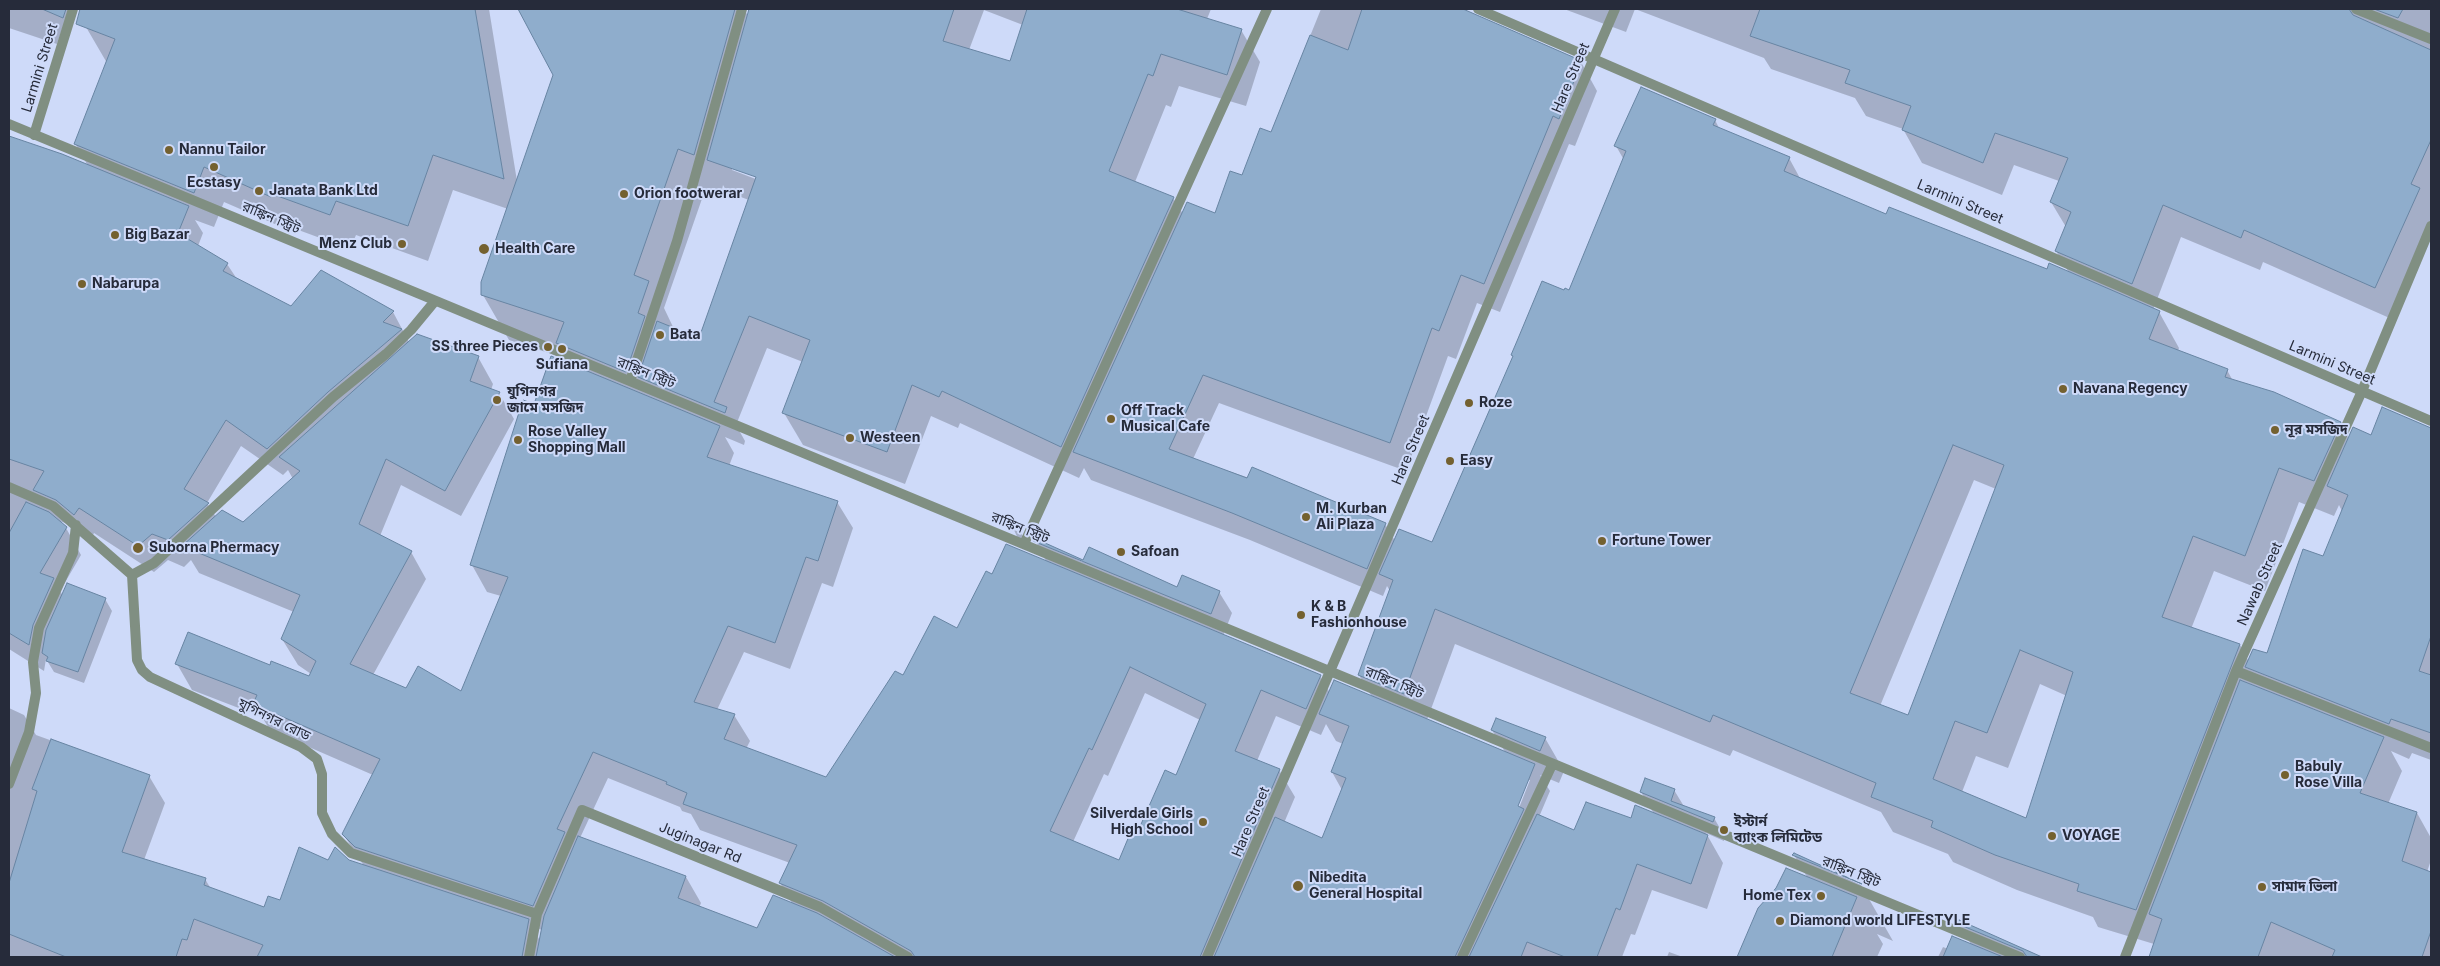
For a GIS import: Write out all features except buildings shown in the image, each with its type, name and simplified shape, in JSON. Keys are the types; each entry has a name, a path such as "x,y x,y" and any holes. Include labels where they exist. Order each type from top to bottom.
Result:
{"street":[{"name":"Larmini Street","path":"34,135 72,9"},
{"path":"630,382 677,241 742,9"},
{"path":"1024,544 1267,9"},
{"name":"Larmini Street","path":"1478,9 2431,421"},
{"name":"Hare Street","path":"1207,957 1615,9"},
{"path":"2356,9 2431,39"},
{"name":"রাঙ্কিন স্ট্রিট","path":"9,124 2020,957"},
{"name":"Nawab Street","path":"2125,957 2236,671 2362,391 2431,226"},
{"path":"9,487 53,506 132,575 154,563 243,483 333,397 386,354 411,330 435,301"},
{"path":"9,784 29,732 36,693 33,662 39,628 73,553 76,525"},
{"name":"যুগিনগর রোড","path":"132,575 138,660 142,670 150,677 301,747 317,759 322,774 322,813 332,834 351,853 537,914"},
{"path":"2236,671 2431,748"},
{"path":"1462,957 1552,765 1550,762"},
{"name":"Juginagar Rd","path":"537,914 582,810 820,907 908,957"},
{"path":"529,957 537,914"}],"place":[{"name":"Nannu Tailor","path":"169,150"},
{"name":"Ecstasy","path":"214,167"},
{"name":"Janata Bank Ltd","path":"259,191"},
{"name":"Orion footwerar","path":"624,194"},
{"name":"Big Bazar","path":"115,235"},
{"name":"Menz Club","path":"402,244"},
{"name":"Health Care","path":"484,249"},
{"name":"Nabarupa","path":"82,284"},
{"name":"Bata","path":"660,335"},
{"name":"SS three Pieces","path":"548,347"},
{"name":"Sufiana","path":"562,349"},
{"name":"Navana Regency","path":"2063,389"},
{"name":"যুগিনগর জামে মসজিদ","path":"497,400"},
{"name":"Roze","path":"1469,403"},
{"name":"Off Track Musical Cafe","path":"1111,419"},
{"name":"নূর মসজিদ","path":"2275,430"},
{"name":"Westeen","path":"850,438"},
{"name":"Rose Valley Shopping Mall","path":"518,440"},
{"name":"Easy","path":"1450,461"},
{"name":"M. Kurban Ali Plaza","path":"1306,517"},
{"name":"Fortune Tower","path":"1602,541"},
{"name":"Suborna Phermacy","path":"138,548"},
{"name":"Safoan","path":"1121,552"},
{"name":"K & B Fashionhouse","path":"1301,615"},
{"name":"Babuly Rose Villa","path":"2285,775"},
{"name":"Silverdale Girls High School","path":"1203,822"},
{"name":"ইস্টার্ন ব্যাংক লিমিটেড","path":"1724,830"},
{"name":"VOYAGE","path":"2052,836"},
{"name":"Nibedita General Hospital","path":"1298,886"},
{"name":"সামাদ ভিলা","path":"2262,887"},
{"name":"Home Tex","path":"1821,896"},
{"name":"Diamond world LIFESTYLE","path":"1780,921"}]}
